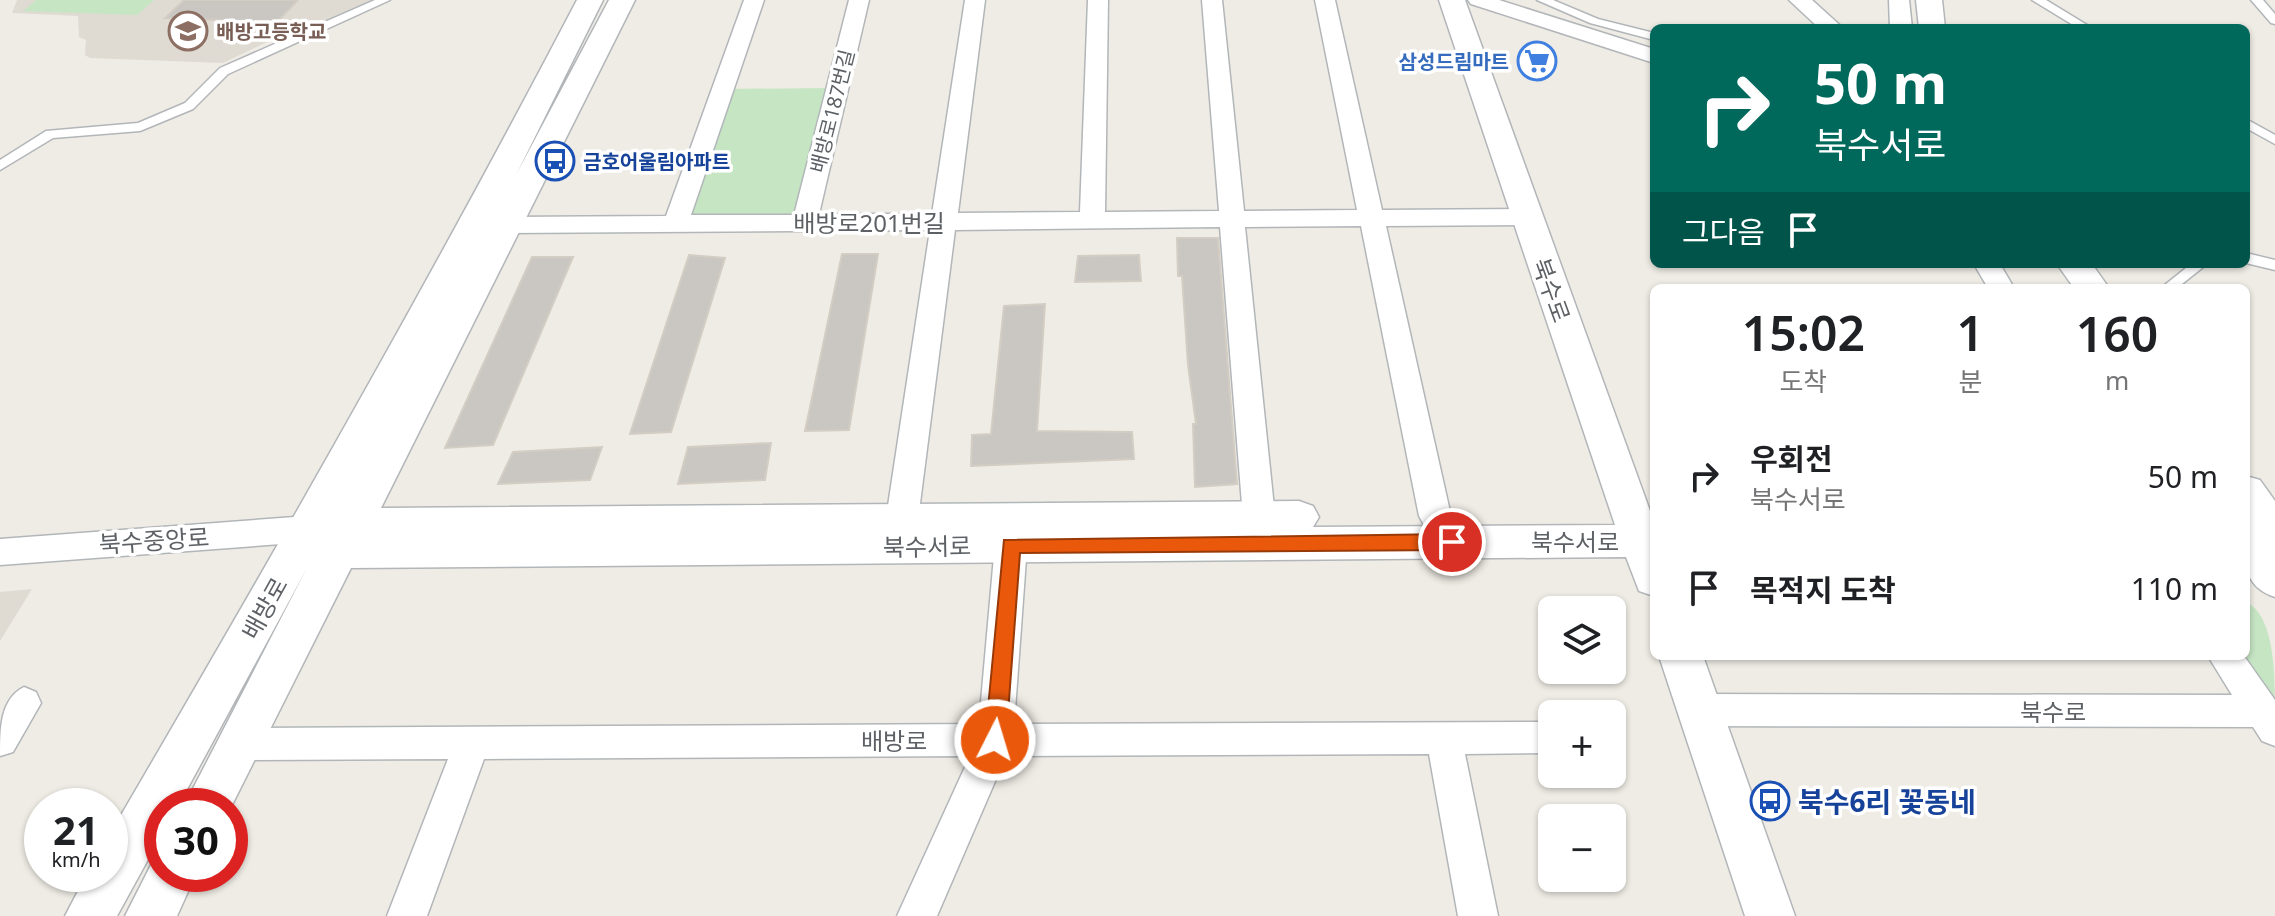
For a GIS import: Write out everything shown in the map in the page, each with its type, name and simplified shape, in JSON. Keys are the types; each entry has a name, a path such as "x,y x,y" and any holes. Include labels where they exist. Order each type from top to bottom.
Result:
{"street":[{"name":"배방로","path":"217,788 240,744 320,536 590,0"},
{"name":"배방로","path":"90,916 507,225 622,0"},
{"path":"676,223 754,0"},
{"name":"배방로187번길","path":"805,222 859,0"},
{"path":"902,519 975,0"},
{"path":"1092,220 1098,0"},
{"path":"1212,0 1259,517"},
{"path":"1325,0 1435,516"},
{"name":"북수로","path":"1452,0 1526,217 1645,527 1650,556"},
{"path":"1478,0 1650,55"},
{"path":"1799,0 1827,24"},
{"path":"1899,0 1901,24"},
{"path":"1929,0 1932,24"},
{"path":"1953,0 1956,24"},
{"name":"배방로201번길","path":"507,225 1526,217"},
{"path":"2055,268 2084,281"},
{"name":"북수서로","path":"320,536 902,519 1435,516 1645,527"},
{"path":"2256,524 2275,580"},
{"name":"북수서로","path":"320,536 1011,545 1645,527"},
{"name":"북수중앙로","path":"0,552 320,536"},
{"path":"917,916 995,740 1011,545"},
{"path":"1682,660 1770,916"},
{"path":"2228,660 2269,721"},
{"path":"0,740 24,703"},
{"name":"북수로","path":"1699,710 2269,721"},
{"path":"1444,737 1478,916"},
{"name":"배방로","path":"240,744 1538,737"},
{"path":"407,916 472,743"},
{"path":"150,916 163,892"}],"lane":[{"path":"0,166 50,134 140,127 189,106 224,71 384,0"},
{"path":"1543,0 1594,21 1650,36"},
{"path":"2038,0 2079,24"},
{"path":"2257,0 2275,21"},
{"path":"2250,125 2275,140"},
{"path":"2250,259 2275,265"},
{"path":"2173,284 2195,268"}],"shaded area":[{"name":"배방고등학교","path":"17,0 374,0 349,14 271,40 223,63 90,58 85,55 86,40 79,37 78,16 12,13"},
{"path":"32,589 0,641 0,592"}],"green space":[{"path":"36,0 154,0 137,15 23,11"},
{"path":"832,88 799,226 675,227 723,89"},
{"path":"2250,605 2256,609 2268,633 2275,709 2242,660 2250,660"}],"building":[{"name":"배방고등학교","path":"184,0 298,0 275,24 165,18"},
{"path":"1177,238 1218,238 1237,484 1195,487 1193,424 1196,424 1188,365 1182,276 1178,276"},
{"path":"842,254 878,254 849,430 805,431"},
{"path":"689,255 725,258 671,432 630,434"},
{"path":"1139,255 1141,281 1075,282 1078,256"},
{"path":"532,257 573,257 493,445 445,448"},
{"path":"1045,304 1037,431 1132,432 1134,459 971,466 972,435 991,434 1004,306"},
{"path":"771,443 765,480 678,484 688,447"},
{"path":"602,447 590,480 498,484 513,452"}],"place":[{"name":"배방고등학교","path":"188,31"},
{"name":"삼성드림마트","path":"1537,61"},
{"name":"금호어울림아파트","path":"555,161"},
{"name":"북수6리 꽃동네","path":"1770,801"}],"route":[{"path":"995,740 1011,545 1452,542"}]}
